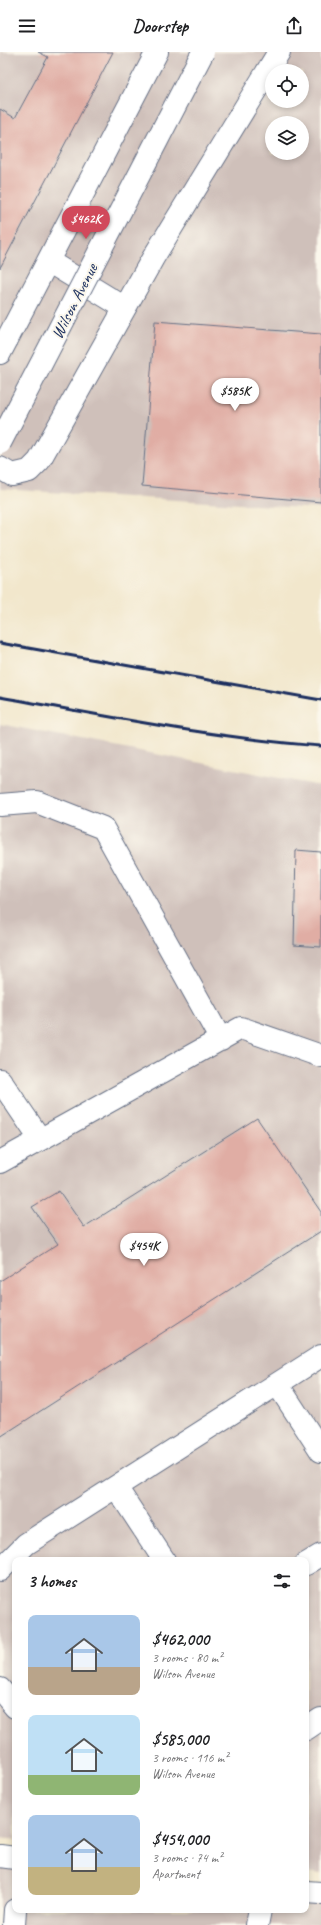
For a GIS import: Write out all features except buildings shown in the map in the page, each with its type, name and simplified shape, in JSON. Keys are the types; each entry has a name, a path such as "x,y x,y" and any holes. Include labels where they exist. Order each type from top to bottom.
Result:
{"main road":[{"path":"0,353 157,52"},
{"name":"Wilson Avenue","path":"0,443 203,52"},
{"path":"0,468 12,475 29,471 39,461 153,258 279,52"},
{"path":"48,261 125,308"},
{"path":"0,805 37,802 103,828 221,1040"},
{"path":"0,1162 241,1028 321,1056"},
{"path":"0,1080 40,1139"},
{"path":"13,1557 26,1544 278,1385 321,1356"},
{"path":"278,1385 321,1451"},
{"path":"116,1487 162,1557"},
{"path":"309,1562 321,1555"},
{"path":"0,1570 12,1558"},
{"path":"0,1690 12,1704"},
{"path":"309,1727 321,1719"},
{"path":"0,1856 12,1858"},
{"path":"309,1892 321,1893"},
{"path":"14,1925 15,1913"},
{"path":"257,1925 259,1913"}],"shaded area":[{"path":"0,52 321,52 321,509 0,489"},
{"path":"0,724 321,786 321,1874 309,1872 309,1557 12,1557 12,1840 0,1838"},
{"path":"0,1849 12,1851 12,1913 309,1913 309,1891 321,1893 321,1925 0,1925"}],"railway":[{"path":"0,643 321,700"},
{"path":"0,697 200,732 240,738 321,746"}]}
